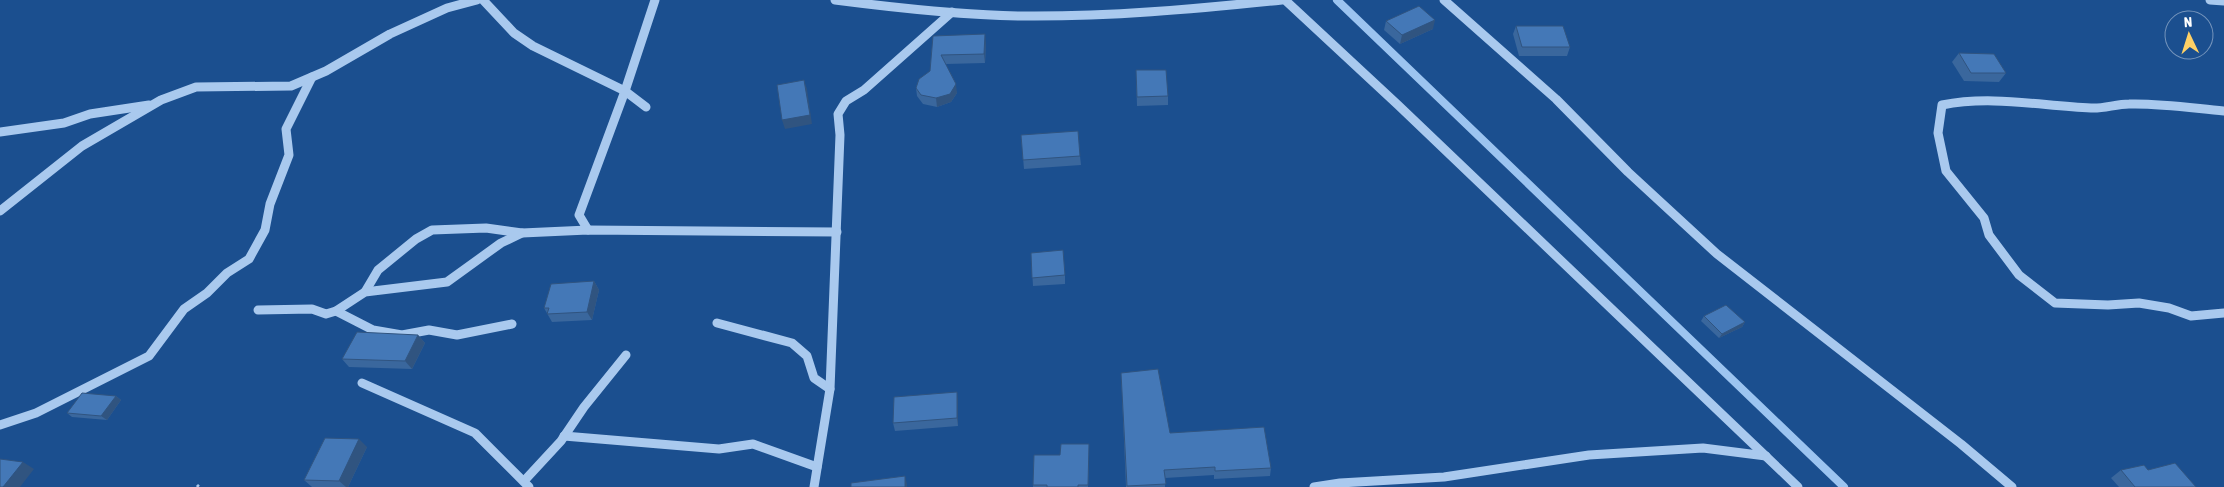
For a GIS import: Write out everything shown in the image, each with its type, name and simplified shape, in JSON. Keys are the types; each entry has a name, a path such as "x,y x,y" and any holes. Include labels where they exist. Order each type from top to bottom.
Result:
{"street":[{"path":"0,211 82,146 178,92 196,87 291,86 312,77 390,34 447,8 478,0"},
{"path":"483,0 514,32 533,46 625,91 646,107"},
{"path":"588,230 579,215 625,91 655,0"},
{"path":"835,0 983,15 1068,15 1196,8 1283,0 1398,105 1798,487"},
{"path":"1444,0 1556,99 1628,172 1717,254 1961,444 2012,487"},
{"path":"2210,0 2224,1"},
{"path":"814,487 830,389 840,135 838,114 846,101 864,90 952,12"},
{"path":"0,425 36,414 149,356 184,310 207,293 227,273 249,260 265,230 270,204 289,155 286,129 312,77"},
{"path":"2224,111 2167,104 2124,104 2094,108 1993,101 1952,102 1942,105 1938,133 1946,171 1984,218 1989,235 2019,275 2055,303 2108,305 2140,303 2170,308 2191,316 2224,313"},
{"path":"0,132 64,123 90,114 154,104"},
{"path":"258,310 312,309 326,314 336,311 365,292 378,270 416,239 432,230 486,228 522,233 588,230 837,232"},
{"path":"365,292 447,282 502,243 522,233"},
{"path":"336,311 373,330 402,335 429,330 457,335 512,324"},
{"path":"717,324 792,343 807,356 814,378 830,389"},
{"path":"362,383 474,433 526,485 564,436 584,406 626,355"},
{"path":"564,436 719,448 753,444 817,467"},
{"path":"1314,487 1340,483 1444,477 1589,455 1703,448 1766,456"}],"building":[{"path":"1419,6 1435,20 1402,35 1386,21"},
{"path":"1516,26 1563,26 1570,47 1522,47"},
{"path":"985,34 984,54 941,55 956,84 950,94 936,98 921,95 916,88 919,79 930,71 933,36"},
{"path":"1959,53 1994,54 2006,73 1971,73"},
{"path":"1136,70 1166,70 1168,96 1137,97"},
{"path":"804,80 810,115 782,120 777,85"},
{"path":"1078,131 1080,156 1023,160 1021,135"},
{"path":"1063,250 1065,275 1032,278 1031,253"},
{"path":"594,281 587,312 547,314 549,308 544,308 551,284"},
{"path":"1726,305 1745,322 1722,334 1704,316"},
{"path":"357,332 418,335 405,361 342,359"},
{"path":"1158,369 1170,433 1264,427 1271,468 1215,471 1215,467 1164,470 1166,484 1127,486 1121,373"},
{"path":"957,392 957,418 893,423 894,397"},
{"path":"82,393 116,396 101,416 67,413"},
{"path":"325,438 359,439 339,481 304,480"},
{"path":"1061,444 1089,444 1088,485 1078,485 1078,487 1047,487 1047,485 1033,485 1034,455 1060,455"},
{"path":"0,459 23,462 3,487 0,487"},
{"path":"2175,463 2196,487 2135,487 2121,470 2144,465 2148,470"},
{"path":"905,476 905,487 851,487 851,483"}],"waterway":[{"path":"1337,0 1844,487"}]}
